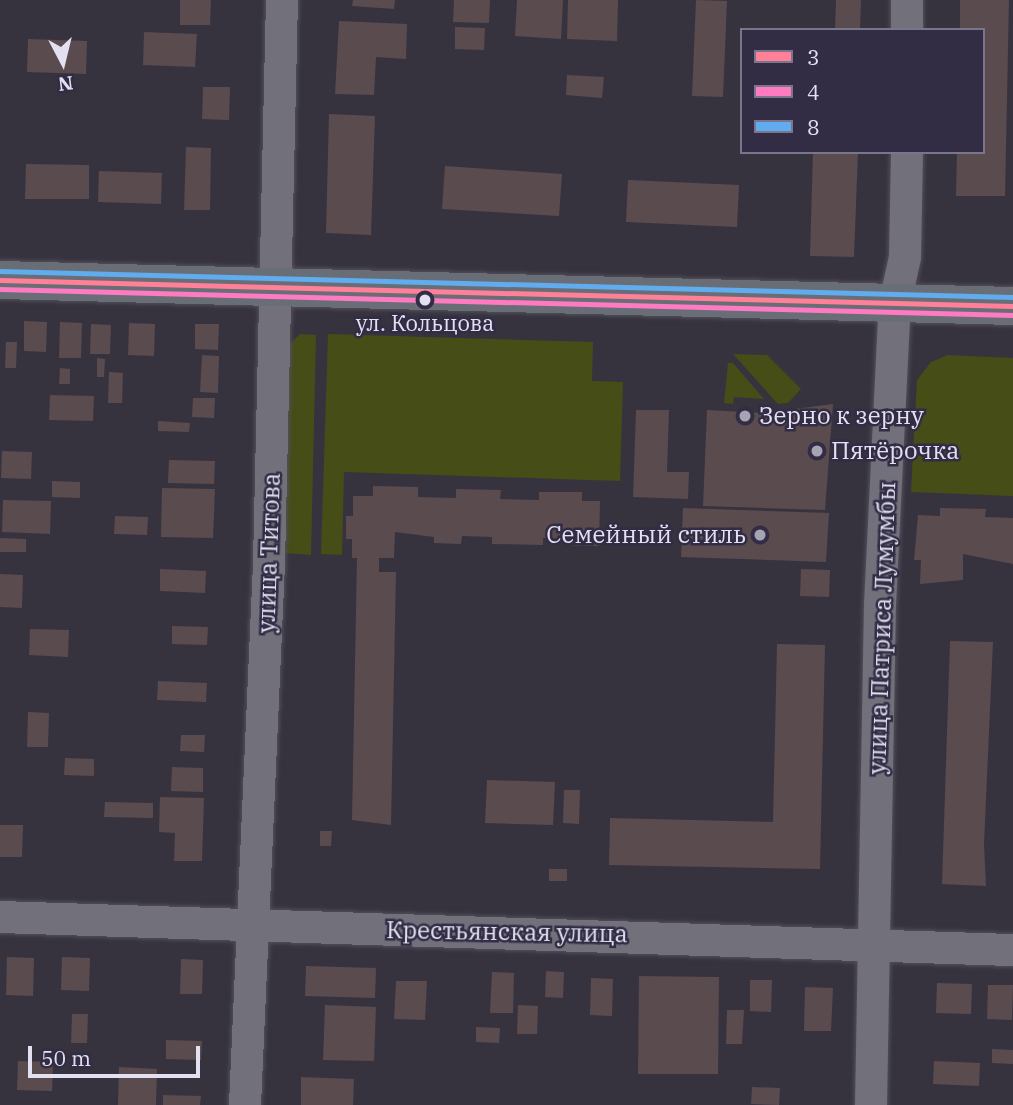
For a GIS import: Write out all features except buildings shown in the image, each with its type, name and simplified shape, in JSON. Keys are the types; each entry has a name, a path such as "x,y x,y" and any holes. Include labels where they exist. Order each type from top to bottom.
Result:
{"main road":[{"path":"0,280 1013,306"}],"street":[{"name":"улица Титова","path":"245,1105 277,287 282,0"},
{"path":"907,0 907,28"},
{"name":"улица Патриса Лумумбы","path":"871,1105 880,605 895,303 905,257 907,154"},
{"name":"Крестьянская улица","path":"0,917 1013,950"}],"green space":[{"path":"300,334 316,335 311,555 282,553 288,346"},
{"path":"328,334 593,342 592,381 623,382 620,481 344,472 342,555 321,554"},
{"path":"733,354 767,355 801,389 788,403 778,404"},
{"path":"948,355 1013,358 1013,496 911,492 917,380 931,362"},
{"path":"728,363 733,363 764,399 734,397 733,404 724,403"}],"transit line":[{"name":"8","path":"0,271 1013,297"},
{"name":"3","path":"0,280 1013,306"},
{"name":"4","path":"0,289 1013,315"}],"place":[{"name":"ул. Кольцова","path":"425,300"},
{"name":"Зерно к зерну","path":"745,416"},
{"name":"Пятёрочка","path":"817,451"},
{"name":"Семейный стиль","path":"760,535"}]}
